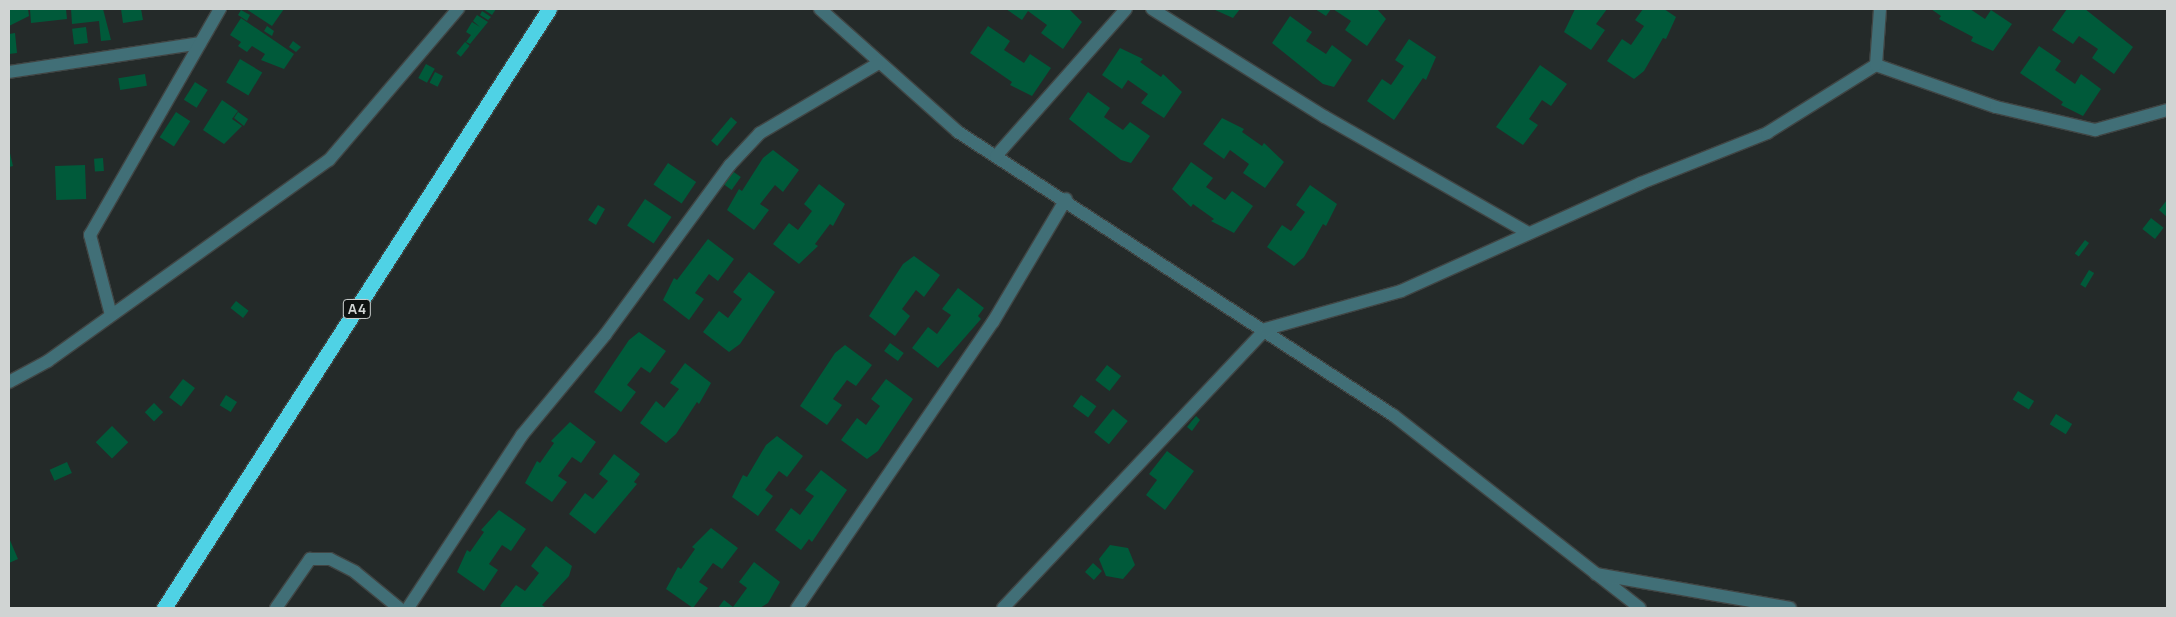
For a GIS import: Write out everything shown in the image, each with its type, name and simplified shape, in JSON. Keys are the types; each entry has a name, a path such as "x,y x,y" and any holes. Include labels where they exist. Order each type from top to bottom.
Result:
{"highway":[{"name":"A4","path":"164,608 549,9"}],"street":[{"path":"111,315 90,235 220,9"},
{"path":"9,382 48,361 329,160 458,9"},
{"path":"820,9 958,132 1066,199 1266,329 1393,415 1594,574 1640,608"},
{"path":"996,156 1126,9"},
{"path":"1152,9 1325,117 1528,233"},
{"path":"1876,65 1880,9"},
{"path":"9,72 200,43"},
{"path":"408,608 522,435 605,335 730,165 760,133 880,63"},
{"path":"1003,608 1266,329 1402,291 1528,233 1767,133 1876,65"},
{"path":"1876,65 1996,107 2095,130 2167,110"},
{"path":"797,608 993,322 1066,199"},
{"path":"276,608 310,559 320,559 355,572 399,608"},
{"path":"1594,574 1790,608"}],"building":[{"path":"9,9 28,9 29,16 9,26"},
{"path":"30,9 66,9 67,19 31,23"},
{"path":"71,9 103,9 111,40 101,41 99,21 72,24"},
{"path":"121,9 141,9 143,20 123,23"},
{"path":"246,9 284,9 272,26"},
{"path":"483,9 496,9 492,15"},
{"path":"1006,9 1069,9 1082,22 1063,49 1041,33 1047,25 1028,11 1022,20"},
{"path":"1213,9 1240,9 1233,18"},
{"path":"1315,9 1331,9 1326,16"},
{"path":"1333,9 1377,9 1386,19 1367,46 1345,30 1351,21"},
{"path":"1575,9 1607,9 1596,24 1605,30 1591,50 1564,32"},
{"path":"1643,9 1664,9 1676,17 1666,39 1663,38 1644,71 1634,79 1607,61 1622,39 1631,45 1644,26 1635,20"},
{"path":"1931,9 1970,9 1985,19 1991,10 2012,24 1993,51 1971,41 1973,37 1939,19 1941,16"},
{"path":"2067,9 2085,9 2133,47 2114,74 2092,58 2098,49 2079,36 2073,44 2052,30"},
{"path":"241,10 250,15 247,21 238,15"},
{"path":"482,11 491,17 488,20 480,15"},
{"path":"477,15 488,22 470,44 466,42 471,35 466,32 472,22 480,27 473,21"},
{"path":"1290,16 1312,32 1306,41 1326,54 1332,45 1352,60 1334,87 1323,84 1272,43"},
{"path":"241,18 294,54 284,69 261,60 265,54 252,46 247,52 238,46 241,42 230,35"},
{"path":"267,26 274,31 272,36 264,31"},
{"path":"988,26 1010,41 1004,50 1024,63 1030,54 1051,68 1032,96 1010,85 1012,82 970,53"},
{"path":"86,27 88,43 74,45 72,29"},
{"path":"15,33 17,53 9,54 9,34"},
{"path":"1409,39 1436,57 1426,80 1423,78 1394,120 1367,101 1382,79 1391,85 1404,66 1395,60"},
{"path":"293,41 301,47 296,52 289,47"},
{"path":"465,42 470,46 461,57 456,53"},
{"path":"2039,46 2061,61 2055,70 2075,84 2081,74 2101,89 2083,116 2061,105 2063,102 2020,73"},
{"path":"1120,48 1143,59 1140,62 1161,77 1163,74 1182,92 1164,118 1141,103 1148,94 1128,80 1122,89 1102,75"},
{"path":"240,59 262,72 248,96 226,82"},
{"path":"426,64 435,69 427,83 418,78"},
{"path":"1540,65 1567,84 1551,106 1542,100 1529,119 1538,125 1523,145 1496,127"},
{"path":"435,72 443,76 438,87 430,83"},
{"path":"145,74 147,86 120,90 118,78"},
{"path":"195,82 208,90 197,108 184,100"},
{"path":"1088,92 1110,108 1104,117 1123,130 1130,122 1150,136 1131,163 1121,160 1069,119"},
{"path":"222,100 238,111 232,119 242,126 224,144 203,130"},
{"path":"176,112 190,121 174,146 160,137"},
{"path":"238,112 248,119 244,126 234,118"},
{"path":"731,117 737,122 717,146 711,141"},
{"path":"1222,118 1244,129 1242,132 1262,146 1264,143 1284,162 1265,188 1243,173 1249,164 1230,150 1224,159 1203,144"},
{"path":"9,149 13,166 9,167"},
{"path":"773,150 799,170 783,192 775,185 760,204 769,210 754,230 727,210 739,189 742,191 763,158"},
{"path":"103,158 104,171 95,172 94,159"},
{"path":"1191,162 1213,178 1206,187 1225,200 1232,191 1253,206 1234,233 1211,221 1214,219 1193,204 1191,207 1172,189"},
{"path":"668,163 696,182 682,204 653,185"},
{"path":"85,165 86,199 56,200 55,166"},
{"path":"731,170 741,177 732,190 722,183"},
{"path":"819,184 845,204 833,226 830,224 815,244 818,246 799,264 773,244 789,223 798,230 812,211 804,204"},
{"path":"1310,185 1337,204 1326,226 1323,224 1304,257 1294,266 1267,247 1282,225 1291,231 1305,212 1296,205"},
{"path":"645,199 672,217 654,243 627,226"},
{"path":"2167,200 2167,217 2159,210"},
{"path":"598,205 605,209 596,225 588,220"},
{"path":"2151,218 2164,228 2155,239 2142,229"},
{"path":"708,239 734,259 718,281 709,274 695,293 704,299 689,320 663,300 674,278 677,280"},
{"path":"2085,240 2089,243 2079,257 2075,254"},
{"path":"914,256 940,275 924,297 916,290 902,309 910,316 895,336 869,316 903,264"},
{"path":"2089,270 2094,273 2085,288 2080,285"},
{"path":"749,272 775,292 740,344 729,352 703,332 719,311 728,318 742,299 733,292"},
{"path":"958,288 984,308 978,316 981,319 938,368 912,348 928,327 937,334 951,315 942,309"},
{"path":"236,301 249,311 243,318 230,308"},
{"path":"639,332 666,351 650,373 641,367 627,385 636,392 621,412 594,392 629,340"},
{"path":"890,343 904,353 898,361 884,351"},
{"path":"845,345 872,365 856,386 847,380 833,399 842,405 827,425 800,406 835,353"},
{"path":"685,363 711,383 699,404 697,402 676,434 666,443 640,423 656,401 664,408 679,389 670,383"},
{"path":"1107,365 1121,376 1109,391 1095,380"},
{"path":"183,379 195,388 181,406 169,397"},
{"path":"886,379 913,399 878,451 867,459 841,440 857,418 866,425 880,406 871,399"},
{"path":"2018,391 2034,401 2029,410 2013,399"},
{"path":"226,395 237,402 231,412 220,405"},
{"path":"1081,395 1096,406 1088,417 1073,406"},
{"path":"154,403 163,412 154,421 145,412"},
{"path":"1113,409 1128,421 1109,444 1094,432"},
{"path":"2056,414 2072,424 2066,434 2050,424"},
{"path":"1196,416 1200,420 1192,431 1187,427"},
{"path":"570,422 596,442 581,463 572,457 558,476 567,482 552,502 525,483 537,461 540,463 554,443 551,441"},
{"path":"112,426 128,442 112,459 96,442"},
{"path":"777,436 803,456 787,477 779,471 765,490 773,496 758,516 732,497 743,475 747,477 766,445"},
{"path":"1167,451 1194,471 1165,510 1146,495 1157,480 1149,474"},
{"path":"614,454 640,474 634,482 637,484 595,534 569,514 585,493 593,499 608,481 599,474"},
{"path":"67,462 72,473 55,481 50,470"},
{"path":"821,470 847,490 812,542 809,539 801,550 775,530 791,508 800,515 814,496 805,490"},
{"path":"499,510 526,529 511,551 502,545 489,564 498,570 484,591 457,572 467,550 470,552 484,532 481,530"},
{"path":"711,528 738,548 722,569 713,563 699,582 708,588 693,608 666,589 678,567 681,569 695,549 692,547"},
{"path":"9,538 18,559 9,563"},
{"path":"1110,545 1128,548 1135,565 1123,579 1106,576 1099,559"},
{"path":"546,546 572,566 569,576 542,605 546,608 503,608 500,606 516,585 525,591 539,573 531,566"},
{"path":"754,562 780,582 768,603 760,608 718,608 724,600 733,607 747,588 739,582"},
{"path":"1093,563 1102,571 1094,580 1085,572"}]}
